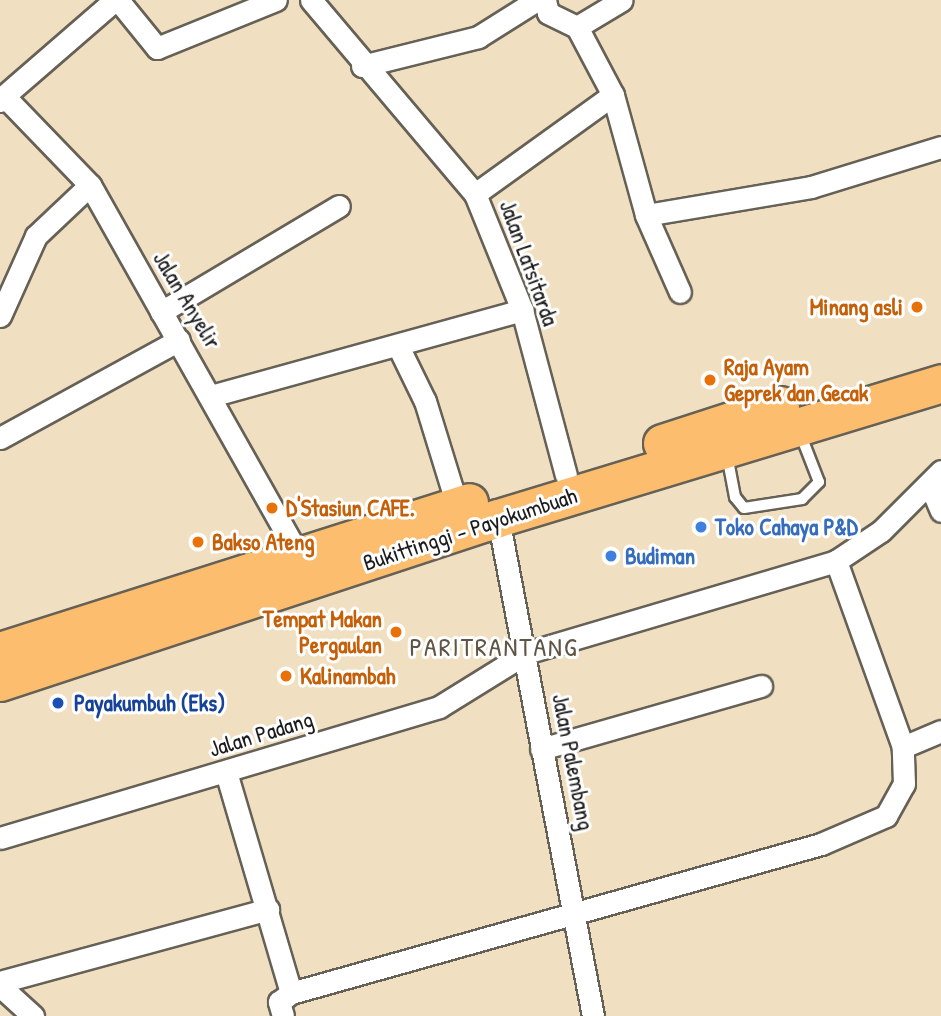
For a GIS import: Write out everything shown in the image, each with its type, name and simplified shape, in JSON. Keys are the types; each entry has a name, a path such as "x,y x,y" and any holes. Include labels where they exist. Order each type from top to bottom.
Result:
{"highway":[{"name":"Bukittinggi - Payokumbuah","path":"0,682 230,594 300,556 457,505 792,413 941,363"},
{"name":"Bukittinggi - Payokumbuah","path":"0,651 230,594 498,518 726,449 792,413 941,383"}],"street":[{"path":"2,98 117,0 157,48 276,0"},
{"name":"Jalan Latsitarda","path":"311,0 362,66 475,194 522,310 566,475"},
{"path":"362,66 478,37 537,0"},
{"path":"545,0 548,13 577,27 613,95 646,215 680,292"},
{"path":"577,27 622,0"},
{"path":"475,194 613,95"},
{"name":"Jalan Anyelir","path":"2,98 90,185 162,312 214,395 300,556"},
{"path":"646,215 811,187 941,147"},
{"path":"0,316 36,236 90,185"},
{"path":"162,312 339,206"},
{"path":"214,395 522,310"},
{"path":"2,432 179,340"},
{"path":"398,346 425,401 457,505"},
{"path":"936,478 941,511"},
{"name":"Jalan Padang","path":"0,838 439,707 526,653 836,561 881,531 936,478"},
{"name":"Jalan Palembang","path":"498,518 526,653 541,749 576,909 593,1016"},
{"path":"283,1016 279,1002 291,993 576,909 821,844 886,816 904,784 903,747 836,561"},
{"path":"541,749 761,686"},
{"path":"903,747 941,730"},
{"path":"226,772 291,993"},
{"path":"0,984 268,909"},
{"path":"0,984 33,1016"}],"lane":[{"path":"726,449 735,497 744,508 802,499 819,482 792,413"}],"place":[{"name":"Minang asli","path":"917,307"},
{"name":"Raja Ayam Geprek dan Gecak","path":"710,380"},
{"name":"D'Stasiun CAFE.","path":"272,508"},
{"name":"Toko Cahaya P&D","path":"701,527"},
{"name":"Bakso Ateng","path":"198,542"},
{"name":"Budiman","path":"611,556"},
{"name":"Tempat Makan Pergaulan","path":"396,632"},
{"name":"Kalinambah","path":"286,676"},
{"name":"Payakumbuh (Eks)","path":"58,703"}],"district":[{"name":"PARITRANTANG","path":"494,647"}]}
